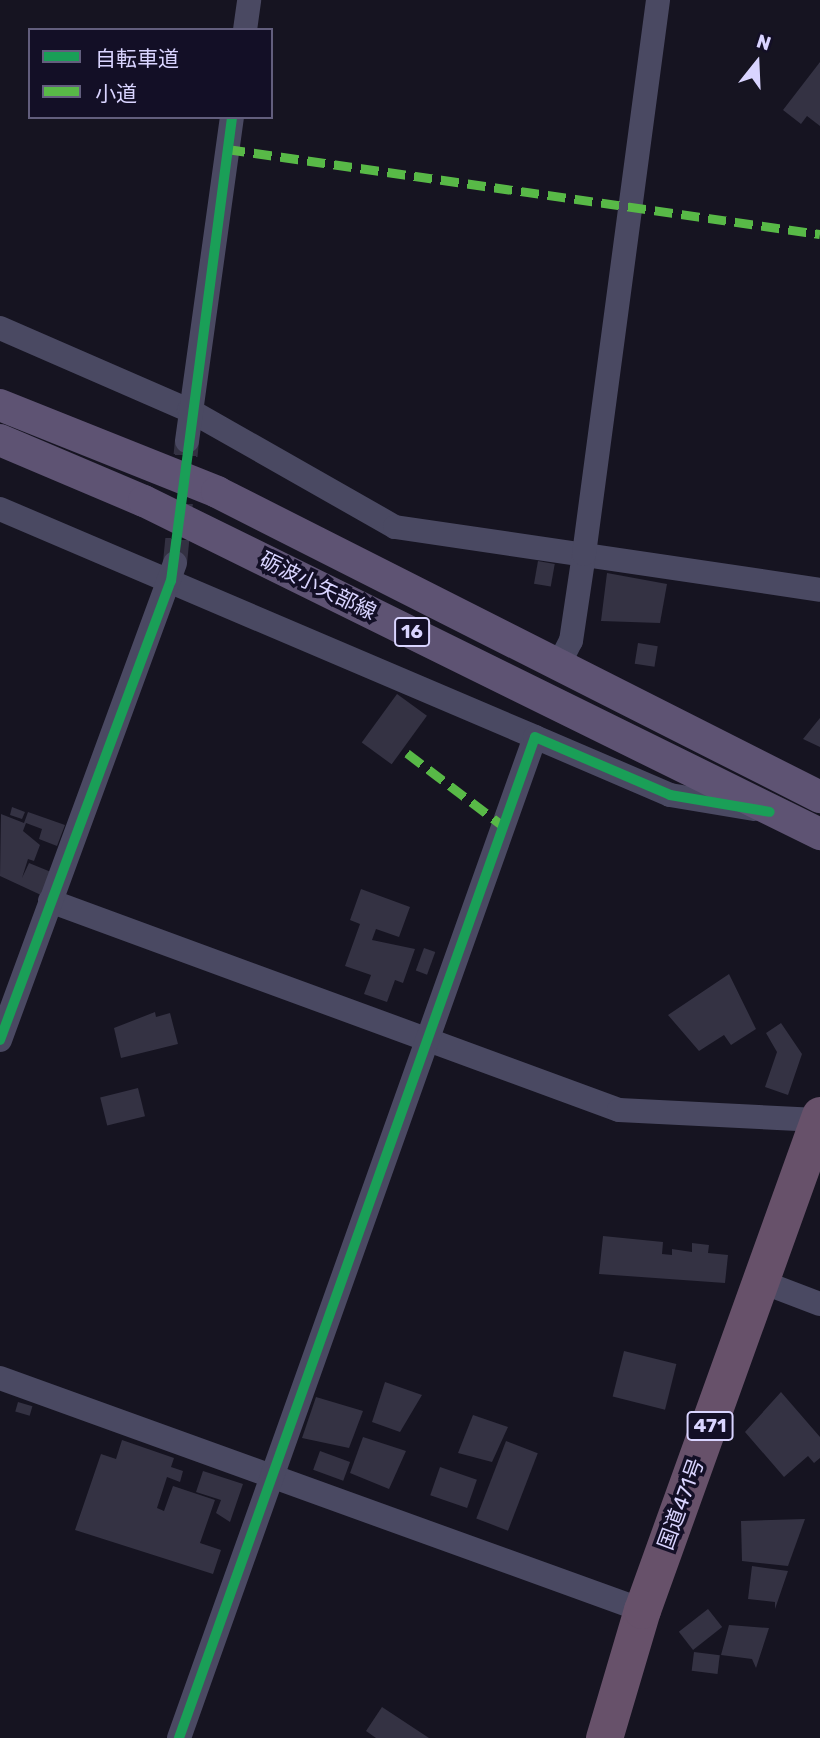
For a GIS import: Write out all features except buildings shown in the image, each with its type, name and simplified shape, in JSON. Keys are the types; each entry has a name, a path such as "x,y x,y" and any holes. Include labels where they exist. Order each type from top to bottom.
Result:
{"highway":[{"name":"国道471号","path":"604,1738 642,1610 762,1282 819,1117"}],"main road":[{"name":"砺波小矢部線","path":"0,405 217,492 820,797"},
{"name":"砺波小矢部線","path":"0,440 144,501 770,812 820,834"}],"street":[{"path":"245,28 249,0"},
{"path":"558,666 571,641 658,0"},
{"path":"187,441 189,410 232,119"},
{"path":"0,327 189,410 395,527 820,590"},
{"path":"0,509 173,572 535,737 670,795 770,812"},
{"path":"0,1040 173,572"},
{"path":"179,1738 270,1475 535,737"},
{"path":"50,901 619,1110 819,1117"},
{"path":"762,1282 820,1304"},
{"path":"0,1378 642,1610"}],"tunnel":[{"path":"175,563 187,441"}],"marked path":[{"path":"227,149 820,234"},
{"path":"407,753 503,826"}],"cycle path":[{"path":"0,1040 171,581 232,119"},
{"path":"179,1738 535,737 670,795 770,812"}]}
